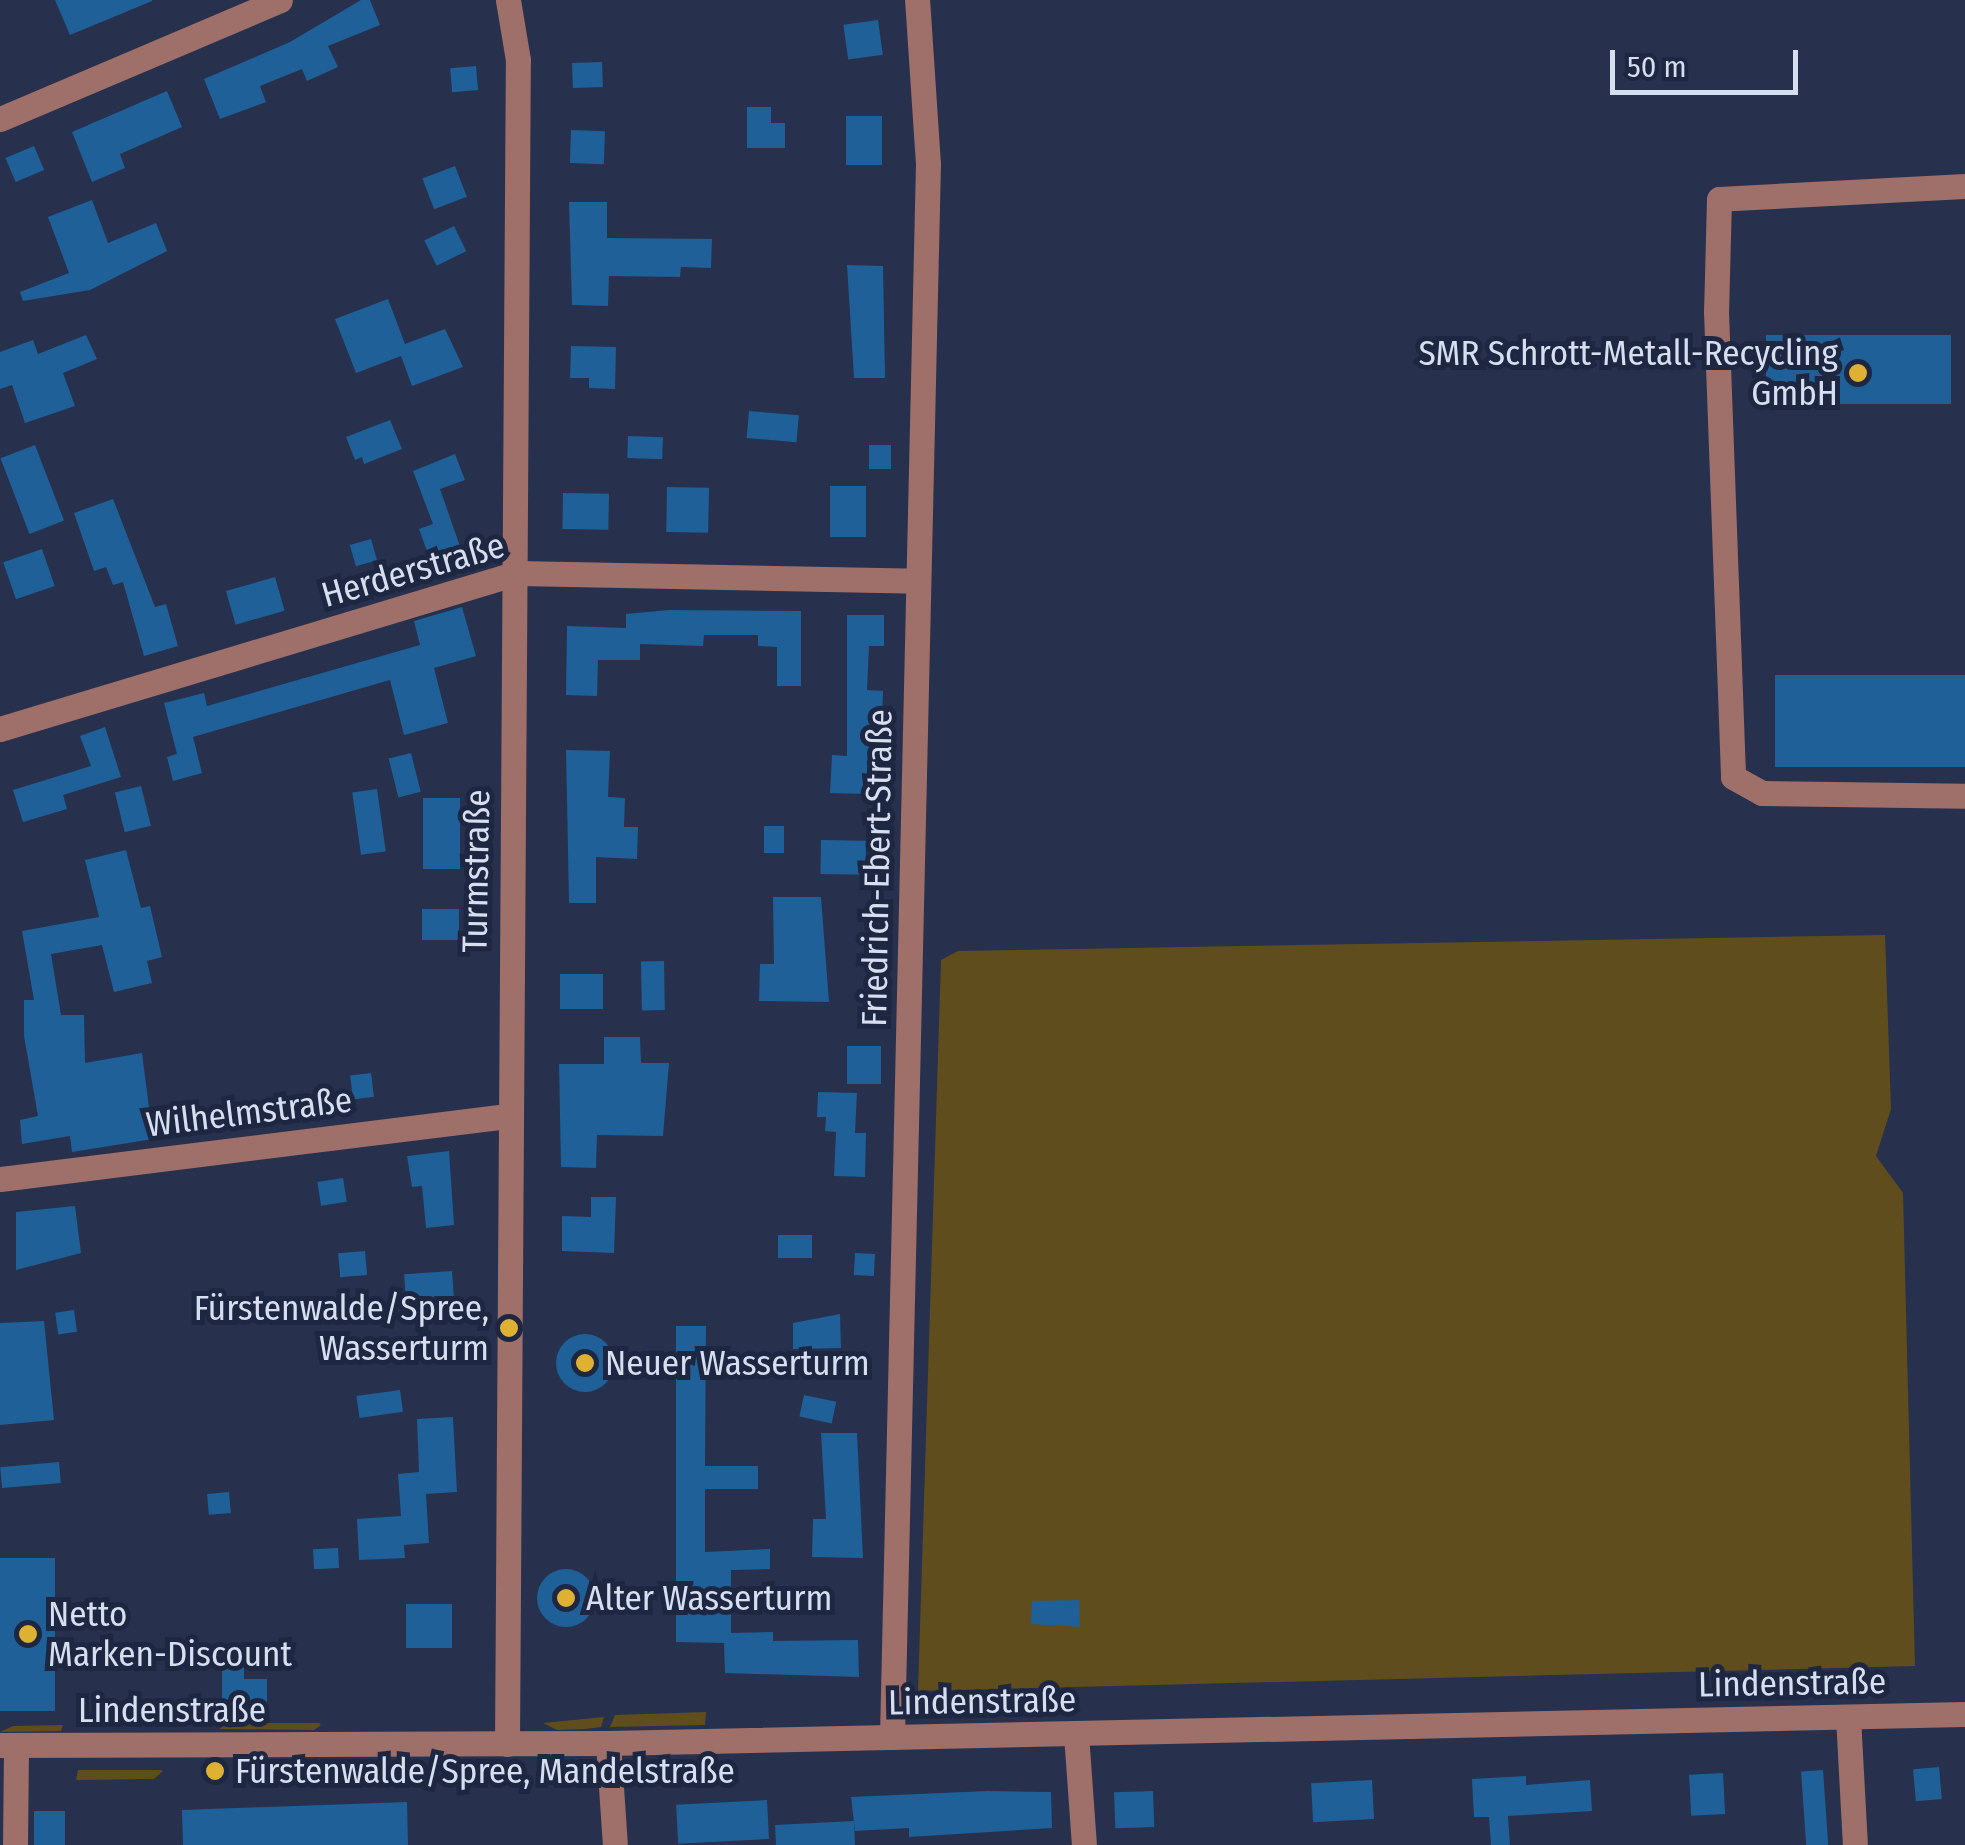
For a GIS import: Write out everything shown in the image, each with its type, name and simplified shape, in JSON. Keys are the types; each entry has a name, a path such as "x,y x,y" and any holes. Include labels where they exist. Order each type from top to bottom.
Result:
{"street":[{"path":"0,119 280,0"},
{"name":"Turmstraße","path":"507,1744 507,1116 517,573 518,60 508,0"},
{"name":"Friedrich-Ebert-Straße","path":"892,1737 928,164 916,0"},
{"path":"1965,186 1719,199 1716,311 1733,777 1762,792 1965,796"},
{"name":"Herderstraße","path":"0,730 517,573 918,580"},
{"name":"Wilhelmstraße","path":"0,1178 507,1116"},
{"name":"Lindenstraße","path":"8,1745 608,1743 1965,1714"},
{"path":"1848,1716 1855,1845"},
{"path":"1076,1734 1084,1845"},
{"path":"608,1743 615,1845"},
{"path":"8,1745 15,1845"}],"shaded area":[{"path":"1885,935 1891,1109 1876,1156 1903,1193 1915,1666 918,1691 941,960 958,951"},
{"path":"706,1712 705,1725 610,1727 615,1715"},
{"path":"604,1717 601,1727 585,1729 557,1730 543,1723"},
{"path":"228,1723 321,1725 314,1730 219,1729"},
{"path":"63,1725 61,1731 0,1732 13,1726"},
{"path":"78,1770 163,1771 154,1779 76,1780"}],"building":[{"path":"55,0 152,0 152,1 70,35"},
{"path":"361,0 370,0 380,25 328,46 338,67 307,81 302,69 260,86 266,102 220,119 204,79 290,42"},
{"path":"878,20 883,55 848,60 843,25"},
{"path":"602,62 603,87 573,88 572,63"},
{"path":"476,66 478,90 452,92 450,68"},
{"path":"167,91 182,127 120,154 125,168 92,182 72,132"},
{"path":"747,107 771,107 771,123 785,123 785,148 747,148"},
{"path":"846,116 882,116 882,165 846,165"},
{"path":"571,130 605,131 604,164 570,163"},
{"path":"34,146 44,170 16,182 5,158"},
{"path":"455,166 467,197 434,209 422,179"},
{"path":"92,200 108,243 156,223 167,251 90,290 23,301 20,292 69,273 48,217"},
{"path":"569,202 607,202 607,238 712,239 711,268 681,267 680,277 609,276 608,306 572,305"},
{"path":"454,226 466,251 437,266 424,240"},
{"path":"847,265 883,266 885,378 854,378"},
{"path":"388,299 405,344 445,329 463,367 412,386 401,356 356,373 335,319"},
{"path":"86,335 97,359 63,373 75,406 25,423 12,385 0,389 0,352 33,340 38,354"},
{"name":"SMR Schrott-Metall-Recycling GmbH","path":"1766,335 1951,335 1951,404 1766,404"},
{"path":"571,346 616,347 615,389 589,388 589,378 570,378"},
{"path":"749,411 799,415 796,442 747,438"},
{"path":"390,420 402,449 364,464 362,457 355,460 346,437"},
{"path":"628,436 663,437 662,459 627,458"},
{"path":"35,445 64,521 29,534 0,458"},
{"path":"869,445 891,445 891,469 869,469"},
{"path":"455,454 465,480 440,489 462,552 431,562 419,529 433,524 413,471"},
{"path":"830,486 866,486 866,537 830,537"},
{"path":"667,487 709,488 708,533 666,532"},
{"path":"563,493 609,494 608,530 562,529"},
{"path":"113,499 155,607 166,604 178,646 144,656 123,582 113,585 106,567 94,571 74,513"},
{"path":"371,539 377,560 356,566 350,545"},
{"path":"42,549 55,586 16,599 3,562"},
{"path":"275,577 285,611 236,625 226,591"},
{"path":"462,607 476,656 434,668 448,723 404,735 390,680 193,737 202,773 173,781 167,757 177,754 164,703 204,693 207,706 420,645 414,621"},
{"path":"669,610 801,611 801,686 777,686 777,647 758,646 758,635 704,635 703,646 640,644 640,660 598,660 597,696 566,695 567,626 626,628 626,614"},
{"path":"847,615 884,615 884,646 869,646 867,690 883,691 882,727 871,727 867,794 830,793 832,755 847,756"},
{"path":"1775,675 1965,675 1965,767 1775,767"},
{"path":"105,727 121,777 63,795 67,809 23,822 13,790 91,766 80,736"},
{"path":"566,750 610,751 608,797 625,798 624,827 638,827 637,859 596,857 596,903 569,903"},
{"path":"411,753 421,792 398,797 389,759"},
{"path":"141,786 151,826 125,832 115,793"},
{"path":"377,789 386,851 361,855 352,792"},
{"path":"423,798 460,798 460,869 423,869"},
{"path":"764,826 784,826 784,853 764,853"},
{"path":"821,840 866,841 865,875 820,874"},
{"path":"126,850 141,908 150,906 162,957 147,961 152,983 114,992 102,945 51,954 61,1015 84,1015 85,1063 142,1053 153,1139 72,1152 70,1136 22,1144 20,1120 38,1116 24,1036 24,1000 34,1000 22,931 99,917 85,860"},
{"path":"773,897 821,897 829,1002 759,1001 760,964 774,964"},
{"path":"422,909 459,909 459,940 422,940"},
{"path":"641,961 664,961 665,1010 642,1010"},
{"path":"560,974 603,974 603,1009 560,1009"},
{"path":"604,1037 640,1037 641,1063 669,1063 663,1136 597,1135 596,1168 561,1167 559,1064 604,1064"},
{"path":"847,1046 881,1046 881,1084 847,1084"},
{"path":"371,1073 374,1097 353,1099 350,1076"},
{"path":"818,1092 857,1093 855,1133 866,1133 865,1177 834,1176 836,1132 825,1131 826,1117 817,1117"},
{"path":"449,1151 454,1225 426,1228 422,1186 412,1187 407,1156"},
{"path":"343,1178 347,1202 321,1206 317,1182"},
{"path":"591,1197 616,1197 614,1253 562,1251 562,1216 591,1217"},
{"path":"75,1206 81,1253 16,1270 16,1212"},
{"path":"778,1235 812,1235 812,1258 778,1258"},
{"path":"365,1251 367,1275 340,1277 338,1253"},
{"path":"855,1253 875,1254 874,1276 854,1275"},
{"path":"452,1271 454,1299 406,1302 404,1274"},
{"path":"74,1310 77,1332 58,1334 55,1313"},
{"path":"840,1314 841,1348 793,1349 793,1323"},
{"path":"44,1321 54,1420 0,1425 0,1323"},
{"path":"676,1326 706,1326 705,1466 758,1466 758,1489 705,1489 705,1552 770,1549 770,1569 731,1570 731,1633 773,1632 773,1641 858,1640 859,1677 725,1673 724,1643 676,1642"},
{"name":"Neuer Wasserturm","path":"585,1334 605,1343 614,1363 605,1383 585,1392 565,1383 556,1363 565,1343"},
{"path":"400,1390 403,1412 359,1418 356,1396"},
{"path":"804,1395 836,1402 832,1423 799,1417"},
{"path":"453,1417 457,1492 426,1494 429,1543 404,1545 405,1558 359,1560 357,1519 401,1516 398,1474 419,1472 417,1419"},
{"path":"821,1433 857,1433 863,1558 812,1557 813,1519 826,1519"},
{"path":"59,1462 61,1483 2,1488 0,1467"},
{"path":"229,1492 231,1513 209,1515 207,1494"},
{"path":"338,1548 339,1568 314,1569 313,1549"},
{"name":"Netto Marken-Discount","path":"0,1558 55,1558 55,1711 0,1711"},
{"name":"Alter Wasserturm","path":"566,1569 586,1578 595,1598 586,1618 566,1627 546,1618 537,1598 546,1578"},
{"path":"1079,1600 1080,1627 1031,1624 1032,1601"},
{"path":"406,1604 452,1604 452,1648 406,1648"},
{"path":"222,1664 244,1664 244,1679 267,1679 267,1705 222,1705"},
{"path":"1939,1767 1942,1799 1916,1801 1913,1769"},
{"path":"1823,1770 1828,1845 1806,1845 1801,1772"},
{"path":"1723,1773 1725,1814 1691,1816 1689,1775"},
{"path":"1526,1776 1526,1785 1590,1780 1592,1811 1508,1816 1510,1845 1491,1845 1489,1817 1474,1817 1472,1779"},
{"path":"1372,1780 1374,1819 1313,1822 1311,1783"},
{"path":"1153,1791 1154,1827 1115,1828 1114,1792"},
{"path":"1051,1792 1052,1828 909,1837 909,1828 855,1831 851,1797"},
{"path":"767,1800 769,1839 678,1844 676,1805"},
{"path":"407,1802 408,1845 183,1845 182,1810"},
{"path":"34,1811 65,1811 65,1845 34,1845"},
{"path":"854,1821 855,1845 776,1845 775,1825"}],"place":[{"name":"SMR Schrott-Metall-Recycling GmbH","path":"1858,373"},
{"name":"Fürstenwalde/Spree, Wasserturm","path":"509,1328"},
{"name":"Neuer Wasserturm","path":"585,1363"},
{"name":"Alter Wasserturm","path":"566,1598"},
{"name":"Netto Marken-Discount","path":"28,1634"},
{"name":"Fürstenwalde/Spree, Mandelstraße","path":"215,1771"}]}
